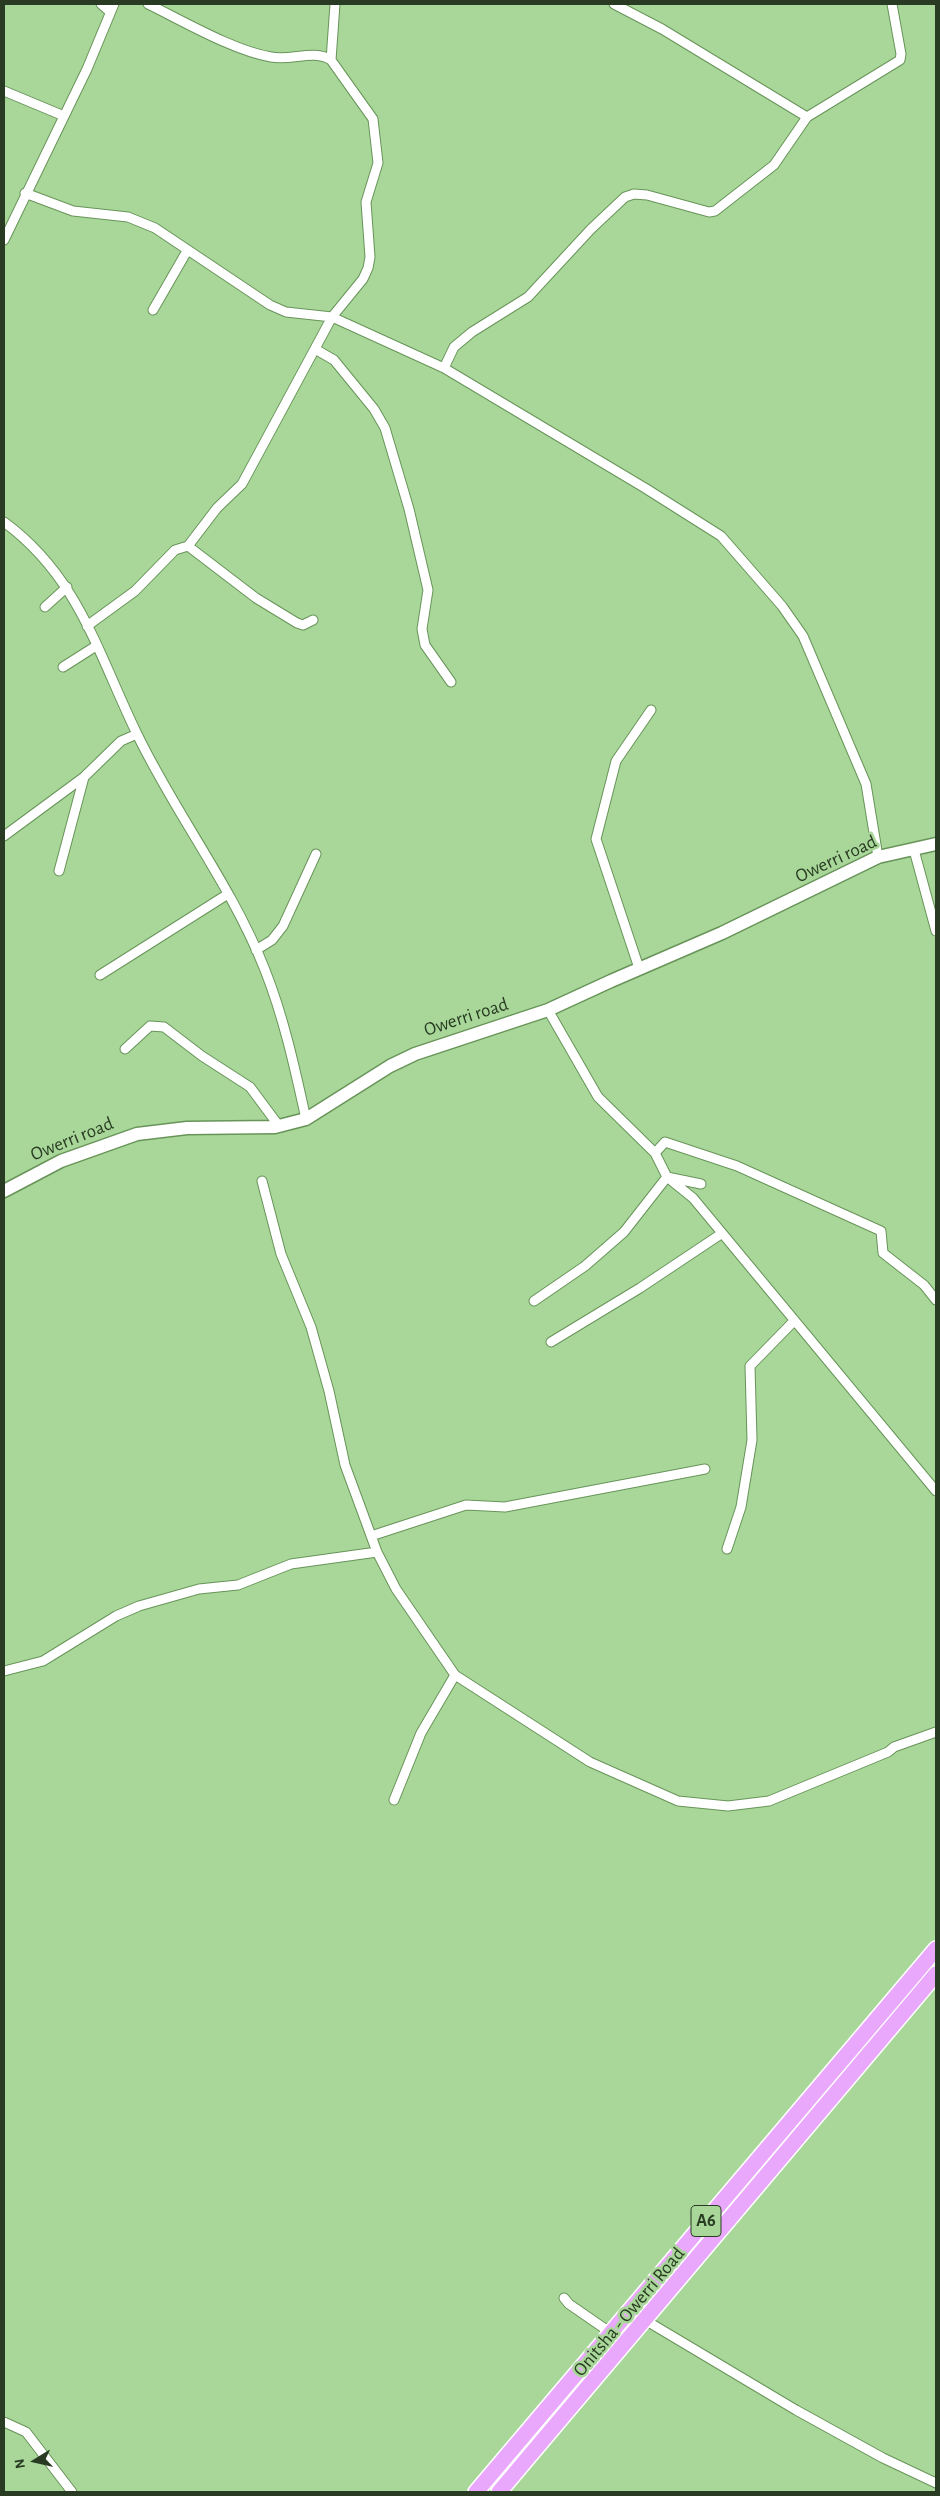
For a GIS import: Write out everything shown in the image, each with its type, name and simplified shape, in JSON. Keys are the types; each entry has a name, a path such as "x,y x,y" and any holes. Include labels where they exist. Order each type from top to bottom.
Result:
{"highway":[{"name":"Onitsha - Owerri Road","path":"476,2492 936,1949"},
{"name":"Onitsha - Owerri Road","path":"499,2492 936,1974"}],"main road":[{"name":"Owerri road","path":"4,1191 62,1160 137,1134 187,1128 279,1126 306,1119 390,1066 415,1054 548,1010 722,933 878,857 936,844"}],"street":[{"path":"4,240 25,193 64,116 112,8 101,4"},
{"path":"87,626 135,591 175,550 188,546 218,508 242,484 332,317 363,279 370,257 366,202 378,163 374,119 331,60 323,55 286,58 255,53 227,42 148,4"},
{"path":"331,60 335,4"},
{"path":"614,4 662,29 807,117"},
{"path":"444,368 454,346 472,332 528,297 591,229 625,197 634,194 646,195 709,212 715,211 774,165 807,117 900,60 902,54 892,4"},
{"path":"4,91 64,116"},
{"path":"25,193 73,211 128,217 155,228 270,306 286,312 332,317 444,368 646,488 721,536 782,606 803,636 866,784 878,857"},
{"path":"153,310 187,251"},
{"path":"315,348 334,360 374,409 385,428 409,509 428,590 422,629 425,645 451,682"},
{"path":"4,522 40,552 67,587 137,734 228,894 256,950 289,1042 306,1119"},
{"path":"188,546 256,598 297,623 303,625 313,620"},
{"path":"45,607 67,587"},
{"path":"63,667 96,646"},
{"path":"640,968 596,839 616,760 651,710"},
{"path":"4,836 84,778 121,740 137,734"},
{"path":"59,871 84,778"},
{"path":"914,850 936,931"},
{"path":"256,950 272,940 283,926 316,854"},
{"path":"100,975 228,894"},
{"path":"548,1010 598,1097 655,1153 666,1177 692,1198 936,1491"},
{"path":"125,1049 150,1026 158,1025 164,1027 202,1056 250,1087 279,1126"},
{"path":"655,1153 665,1142 728,1163 881,1231 883,1252 924,1285 936,1300"},
{"path":"666,1177 701,1184"},
{"path":"534,1302 585,1266 624,1232 666,1177"},
{"path":"262,1181 281,1254 311,1328 329,1391 345,1465 377,1552 396,1589 455,1675 590,1762 678,1801 728,1806 769,1801 888,1752 894,1747 936,1732"},
{"path":"551,1342 640,1288 721,1234"},
{"path":"727,1549 741,1507 752,1440 750,1366 794,1321"},
{"path":"371,1536 466,1505 505,1507 705,1469"},
{"path":"4,1671 43,1661 116,1616 139,1606 199,1589 238,1585 291,1564 377,1552"},
{"path":"394,1800 421,1733 455,1675"},
{"path":"564,2298 569,2304 611,2333"},
{"path":"645,2320 796,2410 883,2458 936,2483"},
{"path":"4,2422 26,2432 72,2492"}]}
